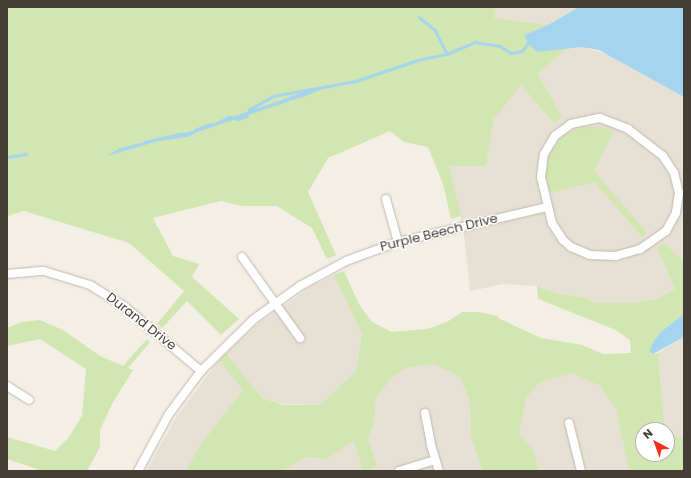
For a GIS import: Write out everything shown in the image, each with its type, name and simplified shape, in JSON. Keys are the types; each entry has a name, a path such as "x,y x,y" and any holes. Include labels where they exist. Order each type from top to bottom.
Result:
{"street":[{"path":"589,119 610,120 628,129 663,156 677,183 678,204 666,231 640,249 616,256 590,255 571,247 556,232 547,206 541,176 544,154 563,130 589,119"},
{"path":"386,199 398,242"},
{"name":"Purple Beech Drive","path":"138,471 169,414 201,371 232,338 275,303 321,274 398,242 547,206"},
{"path":"242,257 300,338"},
{"name":"Durand Drive","path":"7,274 44,271 90,285 124,306 201,371"},
{"path":"7,386 29,400"},
{"path":"425,413 435,460 439,471"},
{"path":"569,423 581,471"},
{"path":"400,471 435,460"}],"shaded area":[{"path":"495,7 579,7 548,25 494,18"},
{"path":"581,47 607,54 684,97 684,261 664,243 657,248 675,289 657,299 633,303 597,303 584,297 558,294 537,286 504,284 470,291 464,234 449,165 486,166 494,119 521,84 554,123 562,117 538,74 567,48"},
{"path":"334,275 362,334 356,371 320,405 283,404 262,398 226,353 260,322 312,286"},
{"path":"684,337 684,439 675,435 675,422 664,422 658,353"},
{"path":"219,360 255,404 203,471 146,471 177,416"},
{"path":"434,364 461,378 470,404 471,437 483,471 282,471 307,457 327,459 354,441 363,470 377,466 368,438 374,423 376,398 392,377 408,366"},
{"path":"573,372 600,386 616,409 629,471 539,471 519,435 526,396 540,382"}],"green space":[{"path":"7,7 495,7 494,18 548,25 524,35 555,49 567,48 538,74 562,117 554,123 521,85 494,119 486,166 449,166 461,216 451,219 443,184 428,147 404,142 390,131 328,158 308,192 336,255 327,259 312,228 277,206 242,206 221,201 153,218 173,256 199,264 192,277 239,319 221,335 187,301 162,328 157,324 184,291 129,243 24,211 7,216"},
{"path":"584,127 598,127 614,131 594,171 647,233 642,237 595,182 549,193 545,172 550,152 565,134"},
{"path":"664,243 684,261 684,314 662,331 653,354 658,353 664,422 635,422 635,462 675,462 675,435 684,439 684,471 629,471 616,409 600,386 573,373 540,382 526,397 519,435 533,449 539,471 483,471 471,437 470,404 461,378 434,364 408,367 392,377 376,398 374,423 368,438 377,466 363,471 354,441 327,459 307,457 282,471 186,471 200,446 243,390 219,360 226,353 262,398 284,405 320,405 356,371 362,334 334,275 344,271 359,304 372,322 392,332 427,329 447,322 462,312 478,312 498,316 498,318 541,338 582,345 603,354 631,353 630,340 616,330 538,299 537,286 558,294 584,297 597,303 633,303 657,299 675,289 657,248"},
{"path":"40,320 63,330 100,356 123,366 147,339 150,342 128,368 133,370 112,404 100,430 100,447 87,471 43,471 7,459 7,437 55,451 69,437 82,416 86,369 40,339 7,346 7,328 22,322"}],"water":[{"path":"579,7 684,7 684,97 599,50 581,47 537,52 528,43 524,35 548,25"},
{"path":"319,87 320,90 305,96 197,132 188,137 158,141 107,156 120,148 192,131"},
{"path":"684,314 684,337 653,354 650,351 653,342 662,331"}],"waterway":[{"path":"419,17 435,30 447,54"},
{"path":"215,124 229,117 239,119 246,116 250,109 273,96 356,81 418,60 447,54 475,42 500,46 511,53 522,51 528,43"},
{"path":"195,130 210,124"},
{"path":"145,142 181,134"},
{"path":"7,157 26,154"}]}
